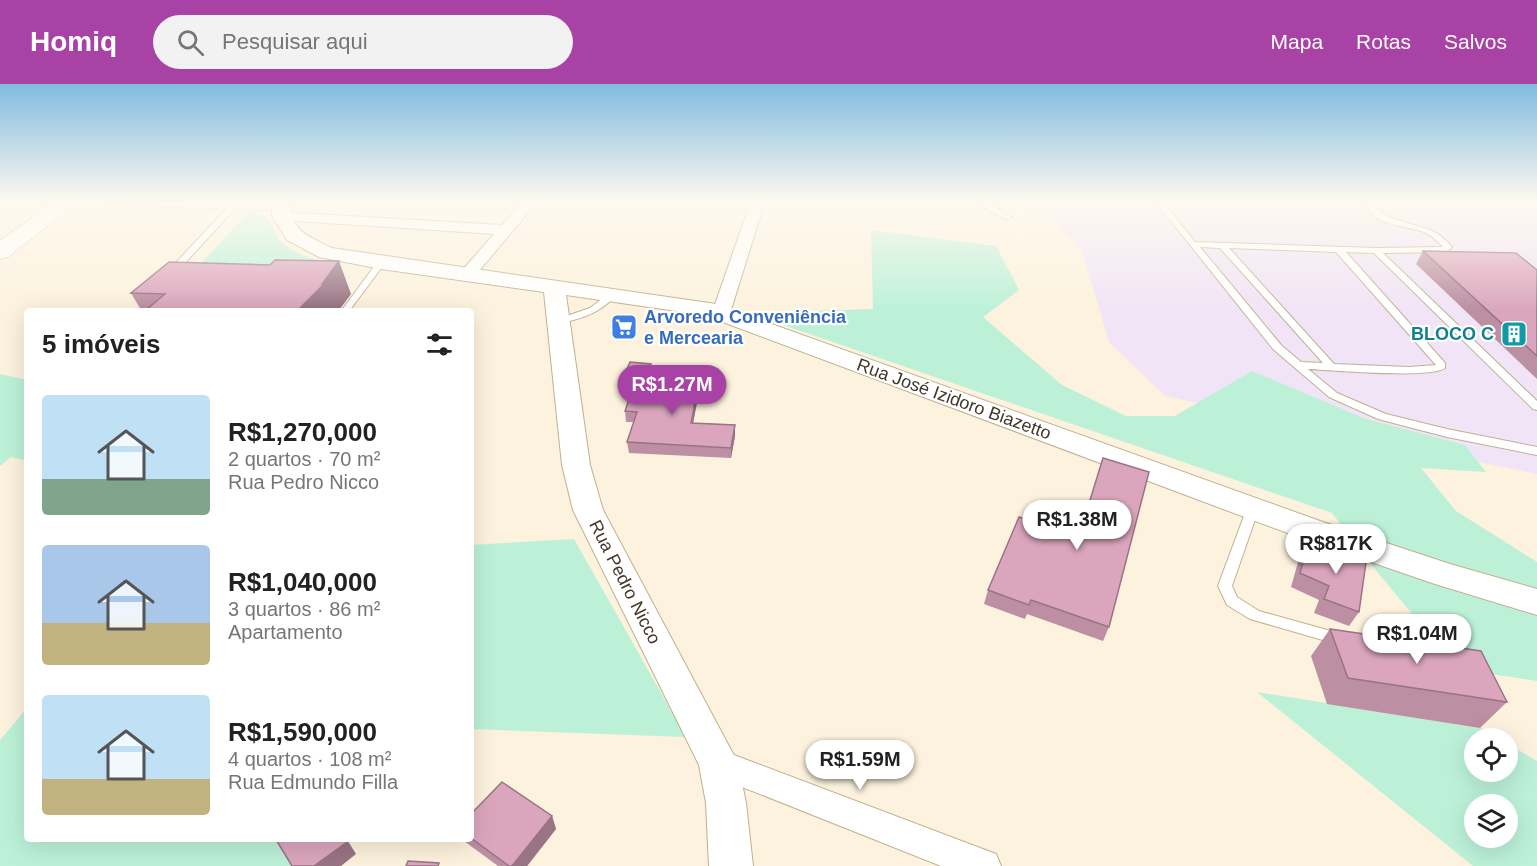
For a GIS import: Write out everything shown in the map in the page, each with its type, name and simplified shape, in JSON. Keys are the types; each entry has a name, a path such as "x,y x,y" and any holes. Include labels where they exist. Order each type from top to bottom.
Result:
{"main road":[{"path":"0,252 19,237"}],"street":[{"name":"Rua José Izidoro Biazetto","path":"296,237 326,253 381,263 696,306 721,313 1253,508 1446,575 1537,602"},
{"path":"467,274 499,237"},
{"path":"721,313 746,237"},
{"name":"Rua Pedro Nicco","path":"554,286 576,465 588,510 718,763 727,814 731,866"},
{"path":"718,763 984,866"}],"lane":[{"path":"163,281 204,237"},
{"path":"1189,237 1277,347 1333,395 1382,417 1537,451"},
{"path":"1194,244 1339,250 1449,249 1437,237"},
{"path":"1223,246 1330,366"},
{"path":"1298,365 1409,370 1440,368 1441,365 1339,250"},
{"path":"1376,250 1537,407"},
{"path":"347,308 381,263"},
{"path":"557,321 588,314 601,307 612,294"},
{"path":"1253,508 1225,586 1232,601 1255,615 1358,644"}],"shaded area":[{"path":"1069,237 1537,237 1537,474 1165,396 1109,342 1082,250"}],"green space":[{"path":"225,237 279,237 288,247 318,261 179,287"},
{"path":"871,237 930,237 996,246 1019,290 983,317 1062,385 1126,416 1175,416 1252,371 1366,419 1465,445 1486,472 1421,468 1456,511 1537,562 1537,681 1458,669 1374,568 1332,513 748,313 873,309"},
{"path":"0,374 24,379 24,460 11,457 0,466"},
{"path":"574,539 686,737 474,729 474,545"},
{"path":"1257,692 1480,728 1464,728 1464,782 1518,782 1518,750 1537,761 1537,866 1473,866"},
{"path":"24,712 24,842 280,842 295,866 0,866 0,740"}],"building":[{"name":"BLOCO C","path":"1423,251 1516,253 1537,270 1537,356"},
{"path":"275,260 339,261 322,284 324,284 300,308 148,308 165,294 131,293 169,262 270,265"},
{"path":"630,362 651,364 645,379 622,380"},
{"path":"636,378 699,382 691,423 735,425 731,448 627,442 637,412 625,411"},
{"path":"1103,458 1149,472 1109,627 1031,600 1029,605 988,590 1019,517 1079,536"},
{"path":"1309,541 1366,562 1359,612 1324,599 1329,586 1300,573"},
{"path":"1330,629 1481,651 1507,702 1348,678"},
{"path":"502,782 552,816 512,866 509,866 474,840 474,811"},
{"path":"277,842 347,842 314,866 292,866"},
{"path":"408,861 439,863 438,866 406,866"}],"place":[{"name":"Arvoredo Conveniência e Mercearia","path":"624,327"},
{"name":"BLOCO C","path":"1514,334"}]}
